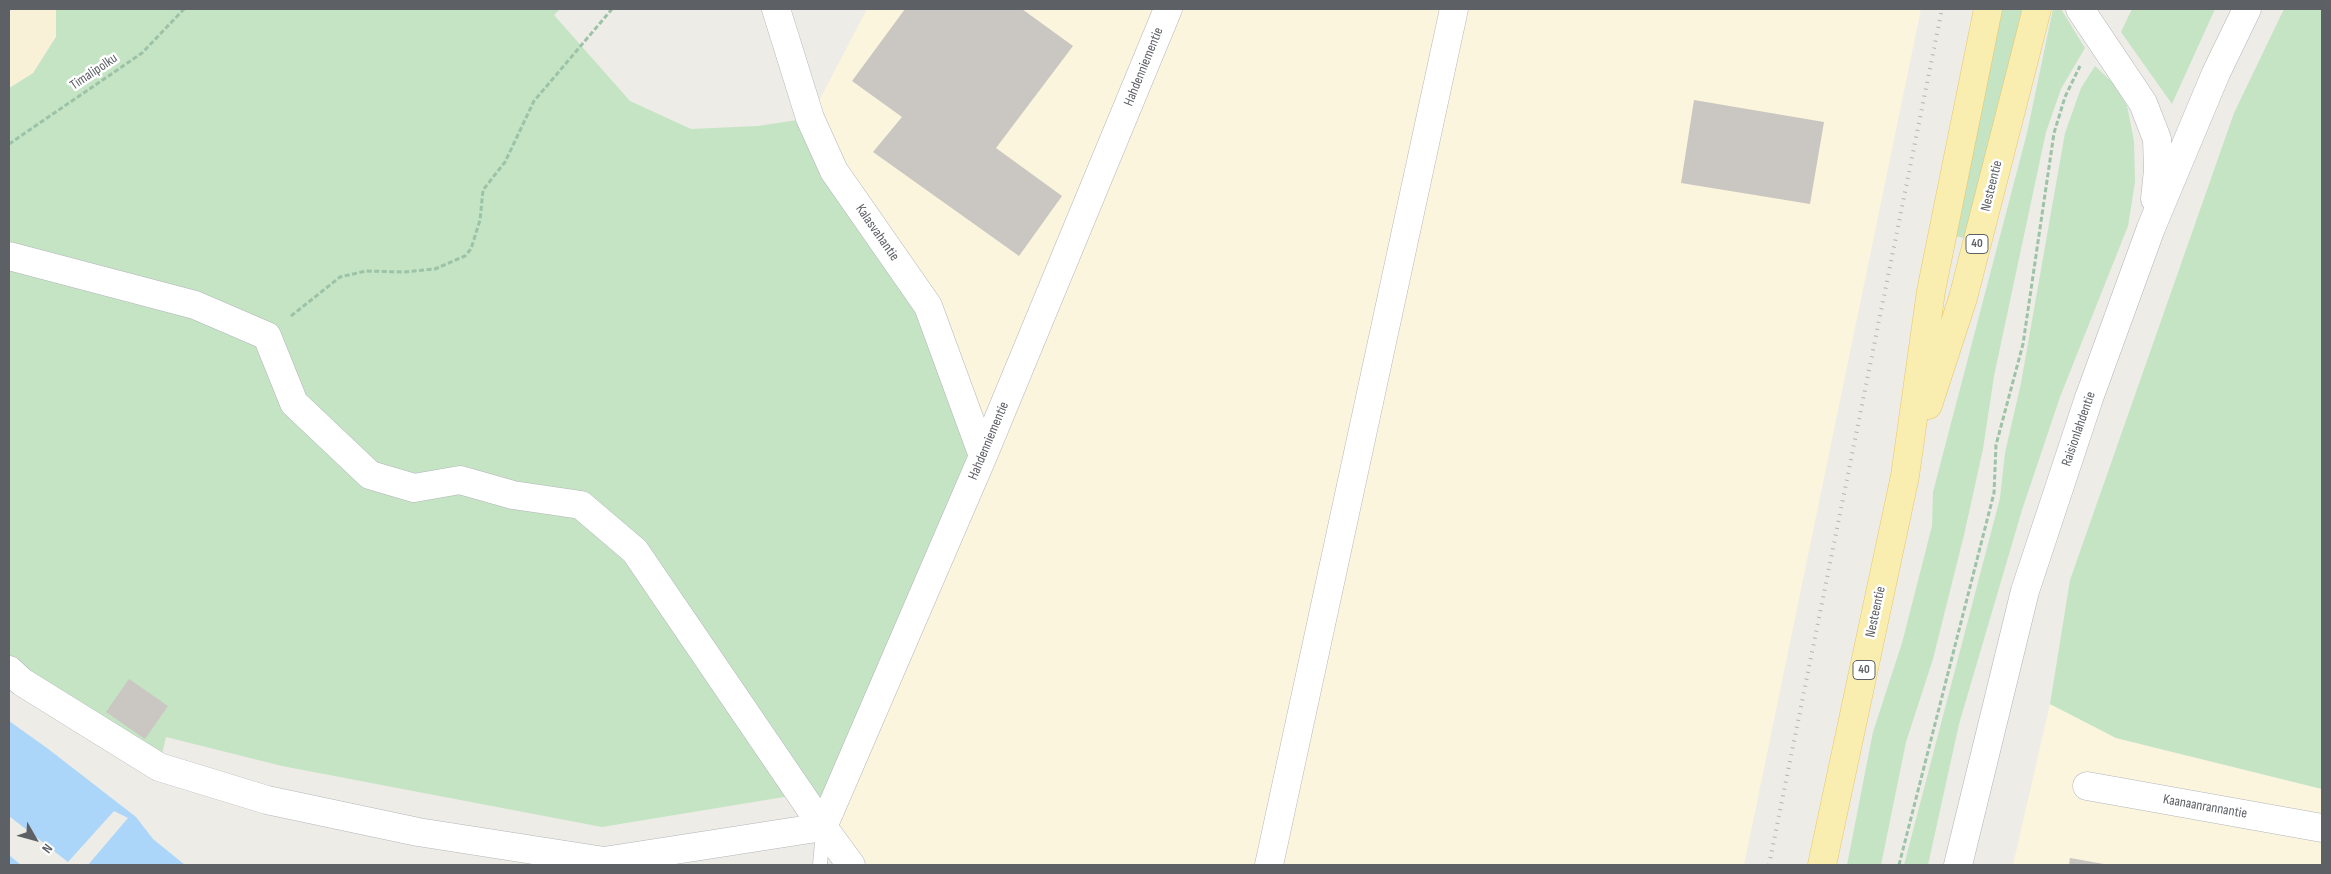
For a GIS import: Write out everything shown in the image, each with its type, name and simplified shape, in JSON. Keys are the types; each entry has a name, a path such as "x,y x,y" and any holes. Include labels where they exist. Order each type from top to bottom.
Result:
{"main road":[{"name":"Nesteentie","path":"1822,865 1905,476 1931,291 1988,9"},
{"name":"Nesteentie","path":"1905,476 1963,298 2037,9"}],"street":[{"name":"Kalasvahantie","path":"776,9 810,118 834,171 928,306 983,456"},
{"name":"Hahdenniementie","path":"823,827 983,456 1168,9"},
{"path":"1270,865 1454,9"},
{"path":"2080,9 2143,103 2157,138 2158,170 2151,228"},
{"name":"Raisionlahdentie","path":"1958,865 2025,591 2089,398 2151,228 2216,73 2247,9"},
{"path":"9,256 195,305 267,336 294,403 370,475 414,488 460,480 513,494 581,505 635,552 851,865"},
{"path":"9,670 22,682 159,767 267,800 418,832 604,861 823,827"},
{"name":"Kaanaanrannantie","path":"2087,786 2322,828"}],"lane":[{"path":"820,865 823,827"}],"path":[{"name":"Timalipolku","path":"9,144 142,53 184,9"},
{"path":"267,336 340,277 366,271 403,272 435,269 465,256 471,249 480,220 484,190 505,162 534,101 612,9"},
{"path":"1899,865 1994,493 1996,445 2023,344 2054,133 2065,97 2081,64 2100,39"}],"shaded area":[{"path":"867,9 1921,9 1744,865 851,865 823,827 810,118"},
{"path":"2050,704 2116,738 2322,789 2322,865 2013,865"}],"green space":[{"path":"56,9 560,9 554,15 630,101 691,129 758,126 810,118 928,306 983,456 823,827 802,794 602,827 282,766 166,737 159,767 9,670 9,88 33,73 56,37"},
{"path":"2002,9 2022,9 2002,102 1965,238 1955,236"},
{"path":"2053,9 2061,9 2085,48 2061,89 2046,132 1994,376 1983,449 1964,535 1933,659 1906,742 1881,865 1847,865 1873,732 1902,643 1932,526 1933,492 2027,133"},
{"path":"2132,9 2215,9 2172,104 2121,32"},
{"path":"2284,9 2322,9 2322,789 2116,738 2050,704 2070,580 2234,113"},
{"path":"2095,66 2113,83 2127,106 2134,141 2135,182 2128,226 2060,397 2022,510 1959,724 1928,865 1904,865 2000,498 2005,453 2021,383 2065,133 2081,88"}],"sand":[{"path":"9,9 56,9 56,36 33,73 9,88"}],"water":[{"path":"9,721 136,817 153,839 185,865 9,865"}],"pier":[{"path":"114,811 128,818 88,865 21,865 9,855 9,816 68,862"}],"building":[{"path":"905,9 1022,9 1073,46 996,148 1062,196 1019,256 873,152 902,117 852,81"},
{"path":"1694,100 1824,122 1810,204 1681,183"},
{"path":"129,679 168,706 145,739 106,712"},
{"path":"2070,858 2104,864 2104,865 2069,865"}],"railway":[{"path":"1769,865 1942,9"}]}
